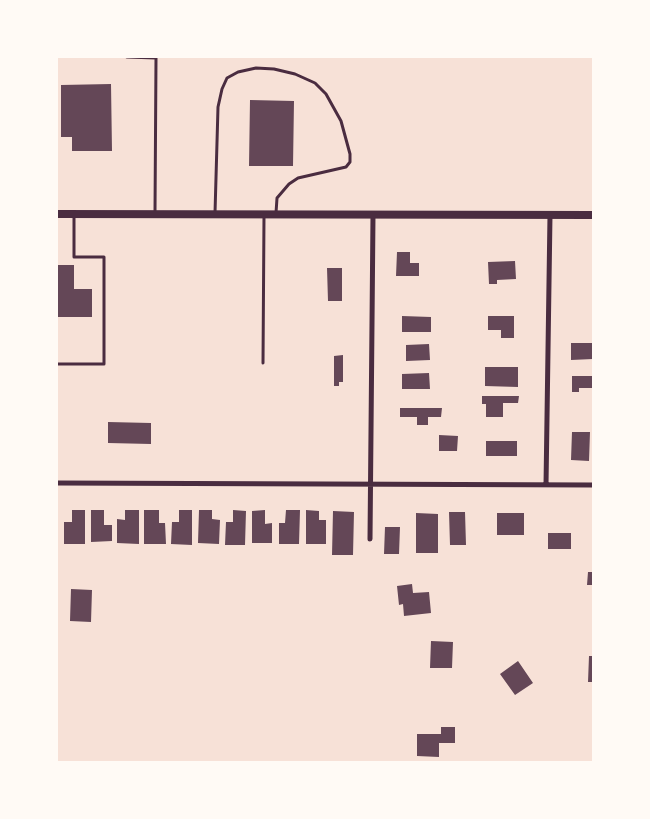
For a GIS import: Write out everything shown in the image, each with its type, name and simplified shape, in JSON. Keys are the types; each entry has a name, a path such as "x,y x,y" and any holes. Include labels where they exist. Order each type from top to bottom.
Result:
{"main road":[{"path":"57,214 593,215"}],"street":[{"path":"370,539 373,215"},
{"path":"546,485 550,215"},
{"path":"57,483 593,485"}],"lane":[{"path":"127,57 156,58 155,214"},
{"path":"214,214 218,107 222,88 228,78 238,72 256,68 295,74 315,83 326,94 341,121 350,154 350,162 346,167 298,178 289,184 277,198 276,215"},
{"path":"57,364 104,364 104,257 74,257 74,214"},
{"path":"263,363 264,214"}],"building":[{"path":"111,84 112,151 72,151 72,137 61,137 61,85"},
{"path":"250,100 294,101 293,166 249,166"},
{"path":"397,252 410,252 410,263 419,263 419,276 396,276"},
{"path":"515,261 516,279 497,280 497,284 489,284 488,262"},
{"path":"57,265 74,265 74,289 92,289 92,317 57,317"},
{"path":"327,268 342,268 342,301 328,301"},
{"path":"402,316 431,317 431,332 402,332"},
{"path":"488,316 514,316 514,338 501,338 501,330 488,330"},
{"path":"571,343 593,343 593,359 571,360"},
{"path":"429,344 430,360 406,361 406,345"},
{"path":"343,355 343,382 339,382 339,386 334,386 334,356"},
{"path":"485,367 518,367 518,387 485,386"},
{"path":"429,373 430,389 402,389 402,374"},
{"path":"572,376 593,376 593,388 579,388 579,392 572,392"},
{"path":"482,396 519,396 518,403 503,403 503,417 486,417 486,404 482,404"},
{"path":"400,408 442,408 441,417 428,417 428,425 417,425 417,417 400,417"},
{"path":"108,422 151,423 151,444 108,443"},
{"path":"572,432 590,432 589,461 571,460"},
{"path":"439,435 458,436 457,451 439,451"},
{"path":"486,441 517,441 517,456 486,456"},
{"path":"72,510 85,510 85,544 64,544 64,522 72,522"},
{"path":"91,510 104,510 104,525 112,525 112,541 91,542"},
{"path":"125,510 139,510 139,544 117,543 117,519 125,520"},
{"path":"144,510 159,510 159,523 165,523 166,544 144,544"},
{"path":"179,510 192,510 192,545 171,544 172,522 179,522"},
{"path":"199,510 212,510 212,519 220,520 219,544 198,543"},
{"path":"233,510 246,511 245,545 225,545 226,522 233,522"},
{"path":"265,510 265,524 272,523 272,543 252,543 252,511"},
{"path":"286,510 300,510 299,544 279,544 279,523 285,523"},
{"path":"306,510 319,511 319,520 326,520 326,544 306,544"},
{"path":"333,511 354,512 353,555 332,555"},
{"path":"449,512 465,512 466,545 450,545"},
{"path":"416,513 438,514 438,553 416,553"},
{"path":"497,513 524,513 524,535 497,535"},
{"path":"385,527 400,527 399,554 384,554"},
{"path":"548,533 571,533 571,549 548,549"},
{"path":"588,572 593,572 593,585 587,585"},
{"path":"412,584 413,593 429,592 431,613 404,616 403,604 399,605 397,586"},
{"path":"71,589 92,590 91,622 70,621"},
{"path":"431,641 453,642 452,668 430,668"},
{"path":"589,656 593,656 593,682 588,682"},
{"path":"518,661 533,683 515,695 500,674"},
{"path":"441,727 455,727 455,743 439,743 439,757 417,756 417,734 441,734"}]}
